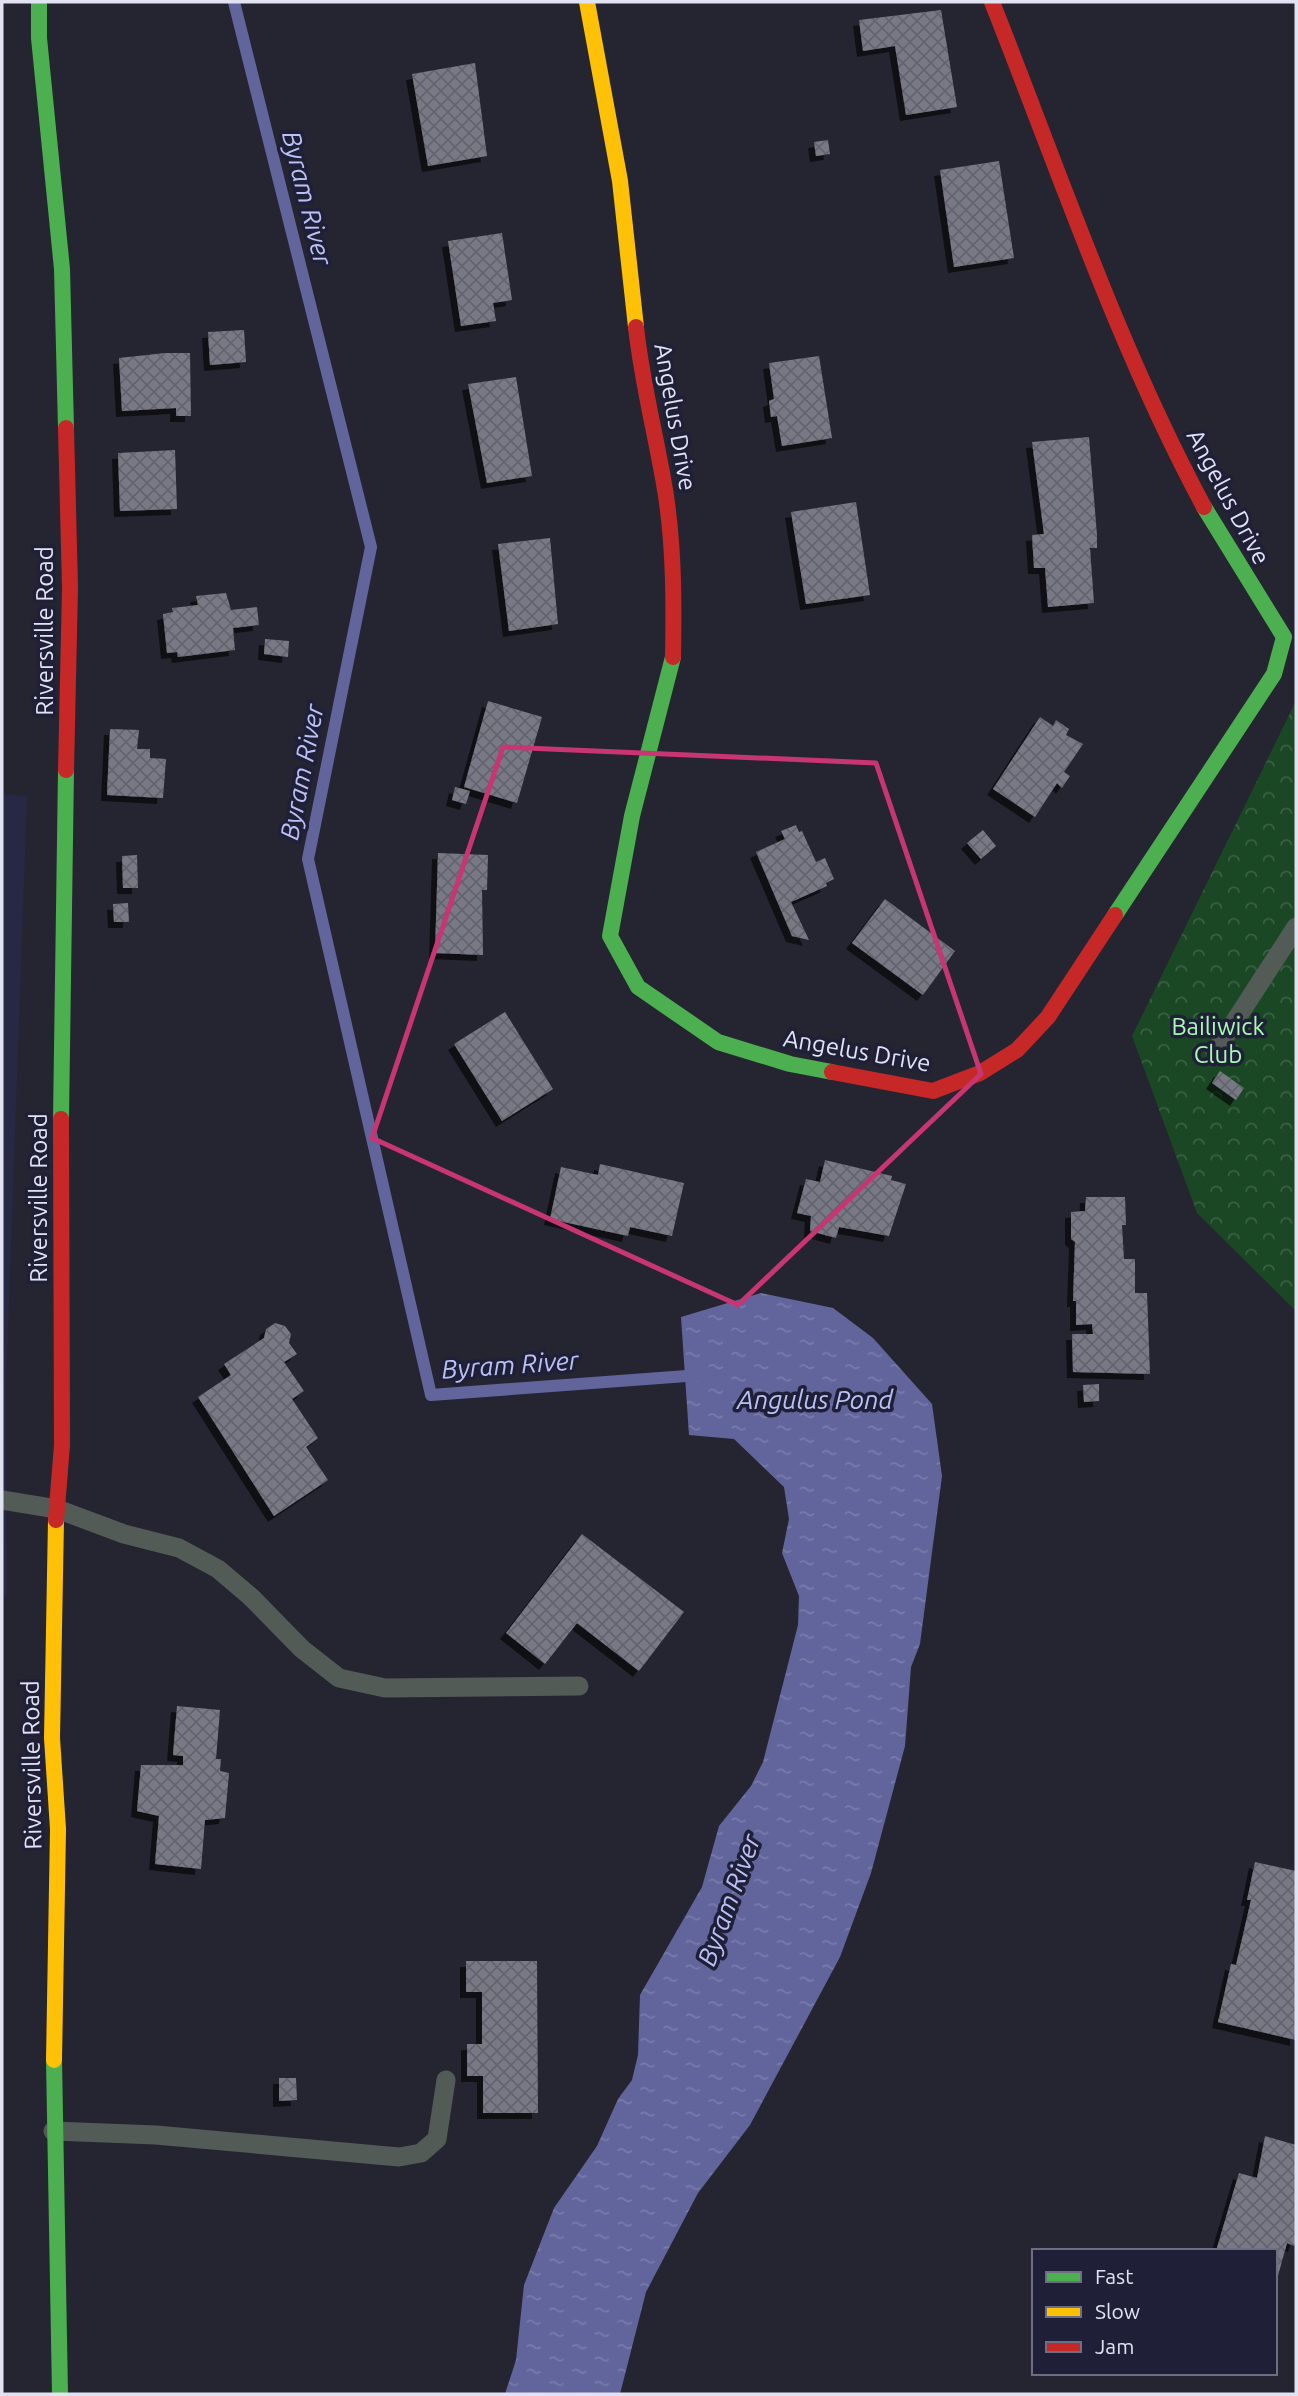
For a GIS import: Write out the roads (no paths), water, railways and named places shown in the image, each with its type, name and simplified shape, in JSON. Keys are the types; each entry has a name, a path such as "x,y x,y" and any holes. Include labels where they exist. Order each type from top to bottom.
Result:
{"street":[{"name":"Riversville Road","path":"39,2 39,38 62,269 70,588 61,1028 62,1445 53,1586 52,1738 58,1829 53,2131 60,2394"},
{"name":"Angelus Drive","path":"587,2 620,181 641,372 666,497 674,574 673,663 632,816 615,891 610,936 638,988 718,1042 790,1064 933,1091 980,1073 1017,1050 1048,1017 1274,674 1284,637 1211,522 1177,457 1114,310 992,2"}],"lane":[{"path":"1215,1052 1296,927"},
{"path":"2,1500 57,1509 124,1534 179,1548 218,1569 251,1597 302,1649 340,1678 386,1688 579,1686"},
{"path":"53,2131 156,2135 399,2157 421,2153 437,2139 446,2080"}],"water":[{"name":"Angulus Pond","path":"761,1293 833,1308 873,1338 932,1404 942,1476 920,1644 911,1667 905,1746 871,1873 840,1957 750,2125 698,2193 646,2292 620,2394 505,2394 516,2360 524,2285 554,2208 597,2146 618,2099 632,2080 638,2055 640,1995 702,1887 719,1826 751,1786 763,1762 798,1625 799,1596 782,1553 789,1519 784,1487 734,1439 689,1435 681,1317"}],"waterway":[{"name":"Byram River","path":"234,2 371,547 308,859 431,1395 700,1375"}],"park label":[{"name":"Bailiwick Club","path":"1218,1041"}]}
